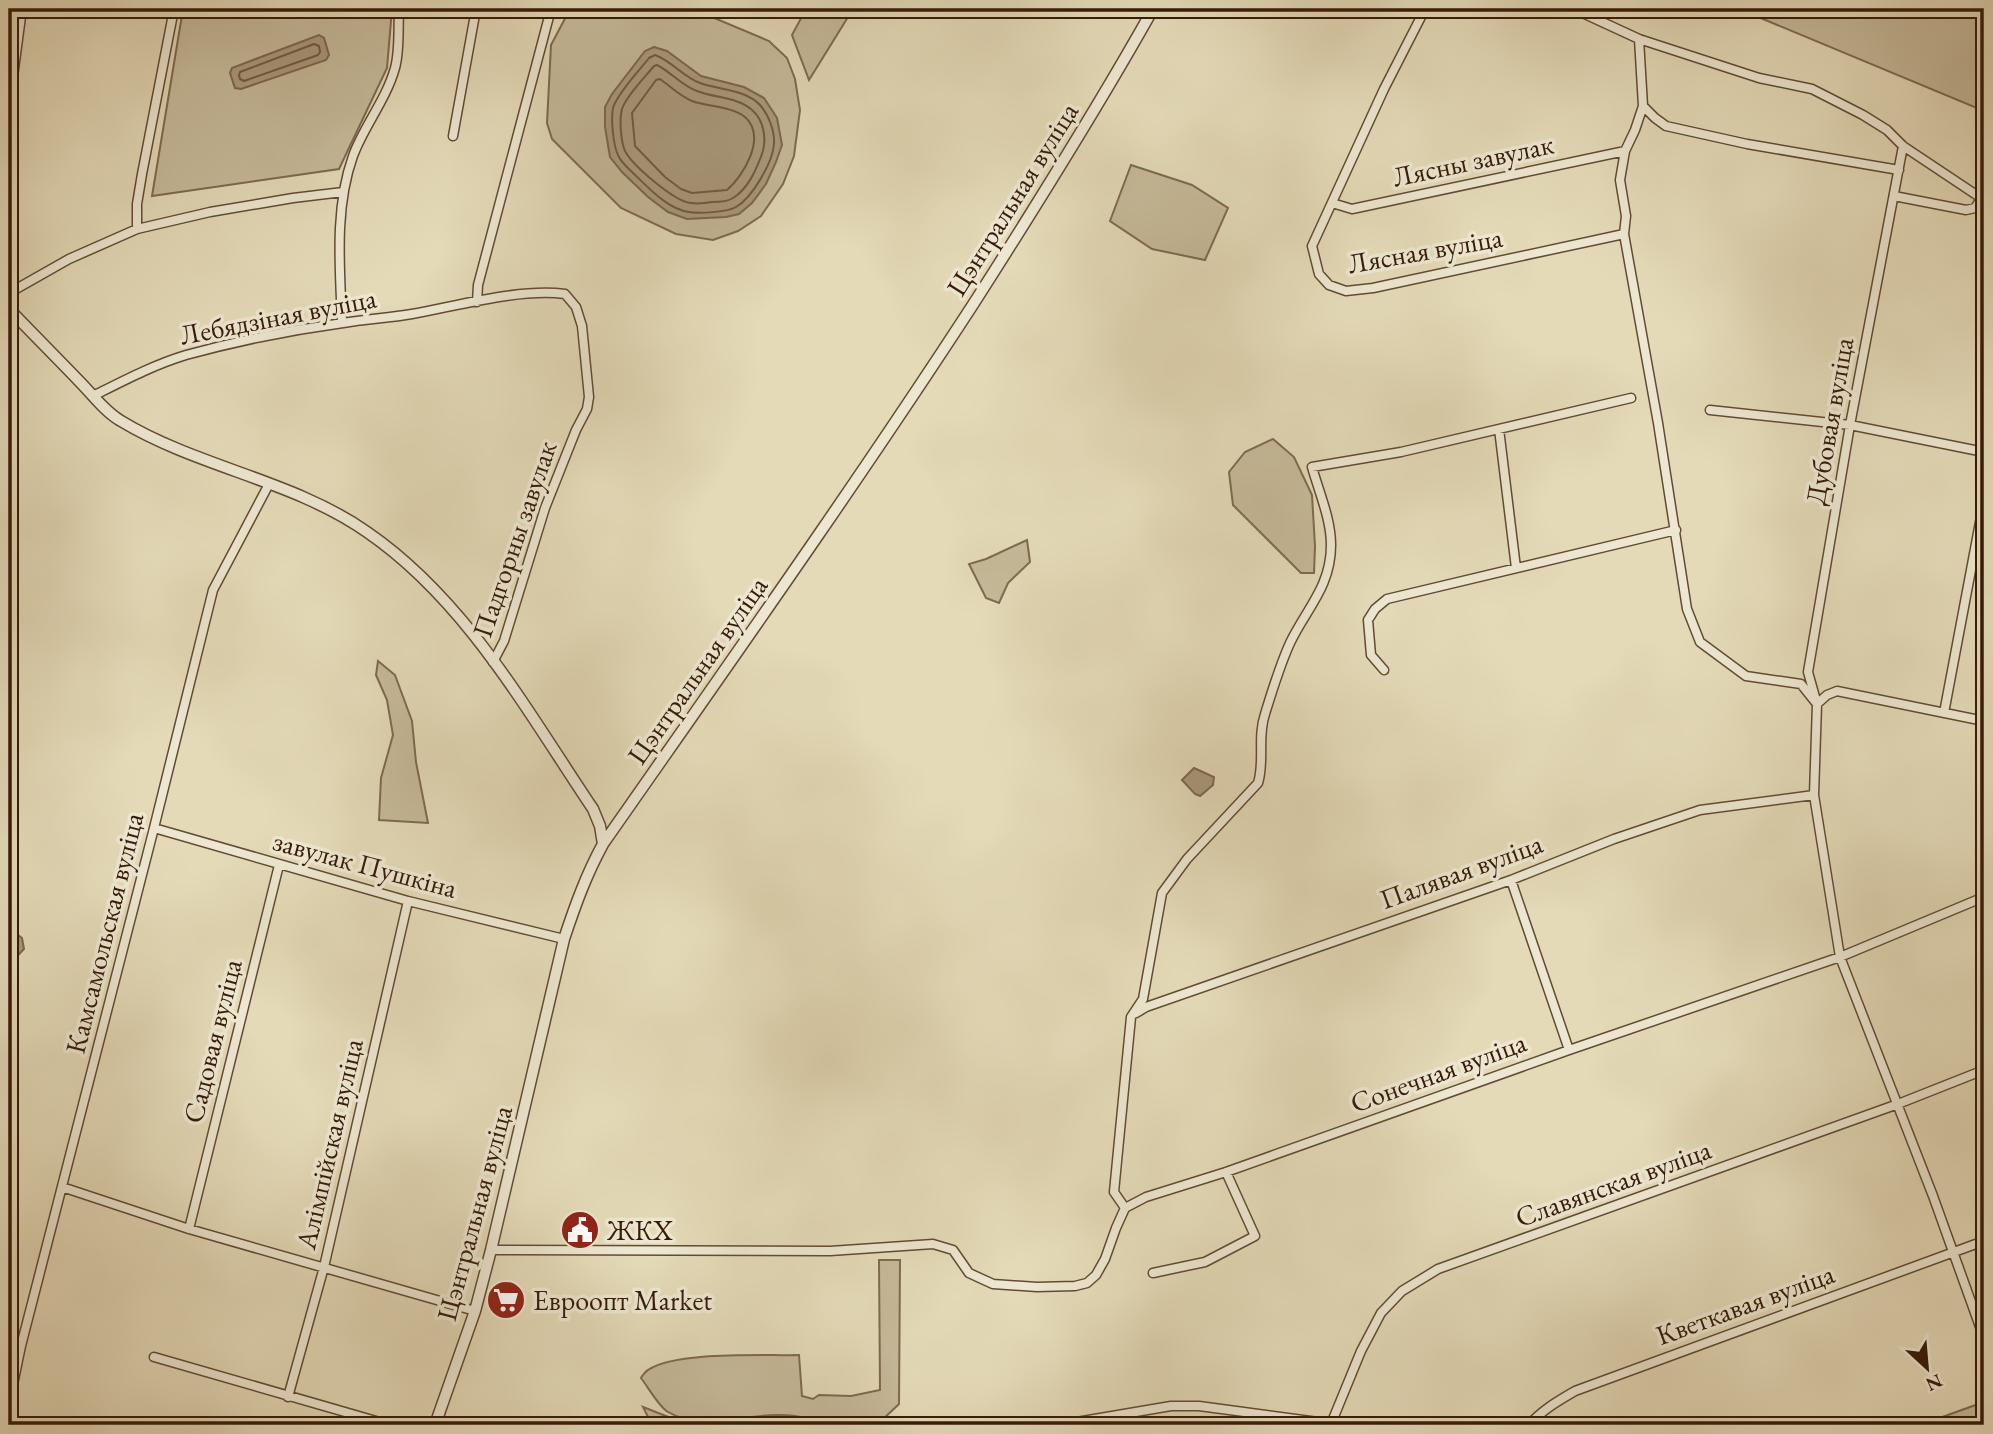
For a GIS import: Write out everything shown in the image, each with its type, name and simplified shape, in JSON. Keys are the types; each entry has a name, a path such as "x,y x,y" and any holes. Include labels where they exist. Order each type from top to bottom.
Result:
{"street":[{"path":"9,107 22,9"},
{"path":"137,229 140,184 174,9"},
{"path":"342,323 339,256 343,192 353,155 396,66 399,9"},
{"path":"453,136 476,9"},
{"path":"477,302 478,285 551,9"},
{"name":"Цэнтральная вуліца","path":"435,1425 475,1311 564,939 583,882 603,844 898,419 1047,190 1153,9"},
{"name":"Лясная вуліца","path":"1425,9 1384,89 1312,246 1319,274 1329,285 1346,291 1373,288 1624,234"},
{"path":"1574,9 1639,39 1759,78 1812,89 1887,130 1903,146 1983,199 1975,208 1966,210 1894,196"},
{"path":"1639,39 1643,106 1625,151 1620,180 1626,216 1624,234 1676,530 1687,609 1700,642 1746,677 1801,684 1817,704 1837,691 1984,721"},
{"path":"1643,106 1666,126 1747,144 1899,170"},
{"name":"Дубовая вуліца","path":"1903,146 1850,425 1808,672 1817,704 1814,795 1840,957 1898,1104 1984,1338"},
{"name":"Лясны завулак","path":"1332,203 1352,209 1625,151"},
{"path":"9,293 69,259 137,229 210,212 343,192"},
{"name":"Лебядзіная вуліца","path":"93,396 143,371 185,356 259,338 521,294 550,292 565,294 576,307 582,326 589,397 587,409 576,430"},
{"path":"9,309 119,420 174,448 296,492 364,529 398,554 437,591 494,662 593,809 600,825 603,844"},
{"path":"491,1250 830,1251 933,1244 953,1250 969,1273 993,1284 1037,1287 1087,1283 1096,1275 1105,1259 1125,1208 1114,1192 1131,1017 1143,999 1162,893 1187,859 1258,783 1262,772 1260,736 1264,716 1290,643 1323,587 1328,570 1331,546 1329,528 1312,467 1401,452 1631,398"},
{"path":"1710,410 1850,425 1984,452"},
{"path":"1499,429 1516,568"},
{"name":"Падгорны завулак","path":"494,662 504,641 545,508 576,430"},
{"name":"Камсамольская вуліца","path":"9,1404 21,1346 213,590 269,484"},
{"path":"1944,713 1984,501"},
{"path":"1384,670 1371,656 1368,620 1375,609 1387,599 1676,530"},
{"name":"Палявая вуліца","path":"1131,1017 1146,1007 1511,880 1614,839 1700,810 1814,795"},
{"name":"завулак Пушкіна","path":"154,828 408,901 564,939"},
{"name":"Садовая вуліца","path":"189,1229 278,865"},
{"path":"1511,880 1569,1050"},
{"name":"Сонечная вуліца","path":"1125,1208 1146,1198 1840,957 1984,898"},
{"name":"Алімпійская вуліца","path":"288,1397 324,1267 408,901"},
{"name":"Славянская вуліца","path":"1334,1424 1361,1351 1381,1312 1402,1291 1438,1269 1898,1104 1984,1070"},
{"path":"1153,1273 1205,1262 1255,1236 1226,1172"},
{"path":"62,1187 189,1229 475,1311"},
{"name":"Кветкавая вуліца","path":"1529,1425 1554,1403 1575,1391 1984,1241"},
{"path":"154,1357 390,1425"},
{"path":"1059,1425 1171,1406 1199,1406 1334,1424"},
{"path":"970,1425 975,1425"}],"shaded area":[{"path":"183,9 392,9 387,68 339,169 152,196"},
{"path":"570,9 682,9 700,12 769,41 787,58 795,79 800,110 794,156 783,184 761,216 738,231 713,240 676,234 621,208 552,139 547,123 551,45"},
{"path":"806,9 853,9 809,80 792,35"},
{"path":"1739,9 1984,9 1984,111"},
{"path":"1131,165 1192,185 1228,208 1205,260 1152,249 1110,221"},
{"path":"1273,439 1294,457 1312,495 1314,573 1301,573 1233,505 1229,472 1245,452"},
{"path":"1027,540 1030,562 1008,583 999,603 986,598 969,564"},
{"path":"378,661 395,675 412,721 416,762 428,823 379,820 381,778 393,735 387,700 376,675"},
{"path":"879,1260 900,1260 899,1404 880,1422 832,1425 813,1421 816,1425 792,1425 796,1420 805,1418 789,1415 699,1421 668,1412 641,1378 648,1370 678,1360 720,1356 799,1355 802,1396 813,1399 819,1395 851,1396 880,1390"},
{"path":"1984,1402 1984,1415 1956,1425 1920,1425"},
{"path":"643,1407 689,1425 652,1425"}],"water":[{"path":"319,35 324,38 329,55 326,60 241,89 235,88 230,73 232,68"},
{"path":"654,47 667,51 701,76 744,87 764,98 777,118 782,145 776,162 766,184 752,203 739,214 687,219 668,212 648,197 610,157 605,107 645,51"},
{"path":"1194,768 1214,777 1213,785 1200,796 1182,780"},
{"path":"9,928 22,938 24,949 9,965"}],"place":[{"name":"ЖКХ","path":"580,1230"},
{"name":"Евроопт Market","path":"506,1300"}]}
